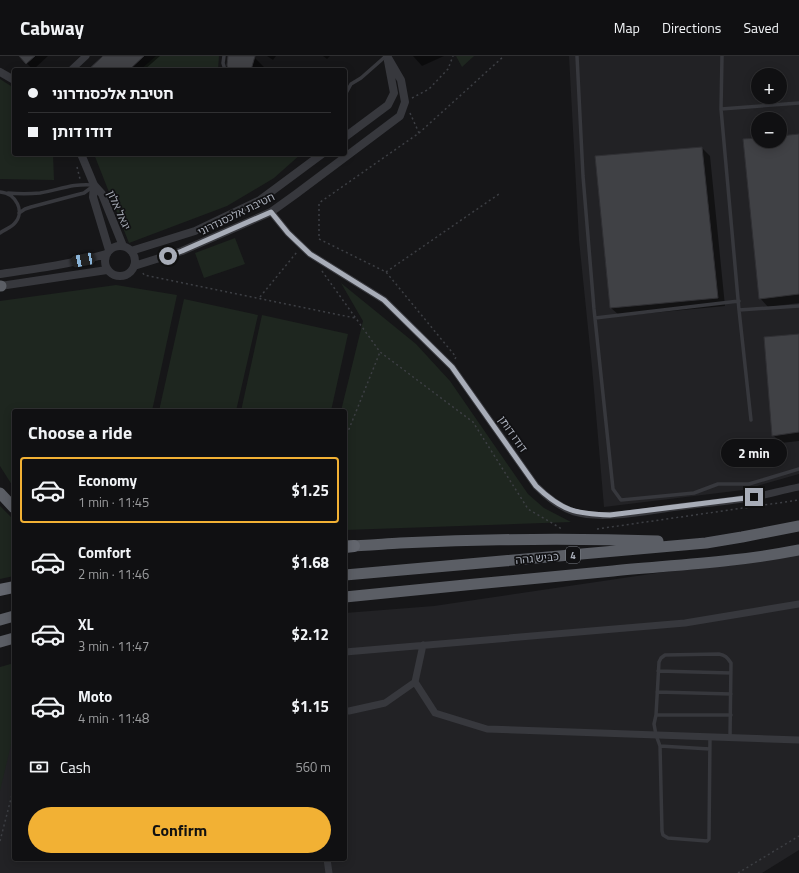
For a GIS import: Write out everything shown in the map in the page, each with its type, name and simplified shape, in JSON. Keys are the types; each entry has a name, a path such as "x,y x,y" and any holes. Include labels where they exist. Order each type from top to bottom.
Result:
{"highway":[{"path":"0,493 12,506"},
{"name":"כביש גהה","path":"347,575 706,543 799,526"},
{"path":"348,546 464,541 598,539 706,543"},
{"name":"כביש גהה","path":"347,597 715,562 799,550"},
{"path":"0,590 12,587"},
{"path":"0,620 12,617"},
{"path":"0,642 12,639"}],"street":[{"path":"73,68 86,56"},
{"path":"387,56 401,80 405,102"},
{"path":"347,136 388,105 394,93 387,56"},
{"path":"0,72 12,79"},
{"name":"חטיבת אלכסנדרוני","path":"347,156 400,116 405,102"},
{"name":"יגאל אלון","path":"83,156 94,185 102,194 123,246"},
{"name":"חטיבת אלכסנדרוני","path":"132,251 195,230 260,200 319,156"},
{"name":"חטיבת אלכסנדרוני","path":"134,266 182,251 271,212 347,156"},
{"name":"יגאל אלון","path":"94,185 93,197 108,252"},
{"name":"דודו דותן","path":"271,212 288,233 310,254 384,300 452,367 536,486 546,496 563,507 575,512 592,515 634,513 754,497 799,487"},
{"path":"0,274 92,258 108,252 113,247 118,246 123,246 132,251 135,261 132,271 123,276 112,275 107,270 104,263 108,252"},
{"path":"0,286 107,270"},
{"path":"347,652 685,623 799,604"},
{"path":"347,712 385,703 415,682 423,645"},
{"path":"415,682 435,713 487,728 799,740"},
{"path":"327,861 329,873"}],"lane":[{"path":"224,56 223,63 224,68"},
{"path":"347,91 351,84 361,78 387,56"},
{"path":"577,56 583,176 595,318 613,489 621,500 694,493 718,484 749,484 799,469"},
{"path":"722,56 721,109 738,301 751,420"},
{"path":"721,109 799,103"},
{"path":"0,192 32,194 73,185 94,185"},
{"path":"19,213 31,207 76,196 84,193 94,185"},
{"path":"0,233 14,224 19,213 17,201 8,193"},
{"path":"595,318 738,301"},
{"path":"739,310 799,306"},
{"path":"710,736 709,839 707,841 668,838 663,835 662,831 660,746 654,724 656,715 658,671 661,658 666,655 719,654 724,655 728,659 731,663 730,737"},
{"path":"658,671 731,673"},
{"path":"657,692 731,694"},
{"path":"656,715 731,715"},
{"path":"660,746 710,749"}],"path":[{"path":"405,102 429,89 448,69 453,56"},
{"path":"452,367 456,357 386,272 319,240 319,203 419,133 504,56"},
{"path":"75,162 82,184"},
{"path":"386,272 499,194"},
{"path":"260,298 302,246"},
{"path":"310,254 380,352 473,422 528,510"},
{"path":"144,275 355,318"},
{"path":"347,434 380,352"},
{"path":"0,841 12,795"},
{"path":"738,873 799,836"}],"shaded area":[{"path":"156,56 219,56 218,68 142,68"},
{"path":"456,56 474,56 462,67"},
{"path":"569,56 799,56 799,474 743,490 604,507 579,240"},
{"path":"0,79 12,87 12,156 53,156 54,180 0,179"},
{"path":"95,156 299,156 274,178 227,206 129,243"},
{"path":"235,238 245,264 204,278 195,253"},
{"path":"341,283 416,344 450,381 528,494 544,508 571,522 347,530 347,409 341,409 363,321"},
{"path":"116,285 177,295 152,409 12,409 12,485 0,466 0,301"},
{"path":"184,299 258,315 236,409 159,409"},
{"path":"262,315 348,334 331,409 241,409"},
{"path":"0,506 12,518 12,576 0,579"},
{"path":"799,552 799,850 762,873 0,873 0,786 12,734 12,861 347,861 347,613 434,606"},
{"path":"12,664 12,740 0,791 0,667"}],"building":[{"path":"19,56 35,56 26,64"},
{"path":"103,56 144,56 131,68 90,68"},
{"path":"228,56 255,56 252,68 228,68"},
{"path":"799,134 799,294 759,299 743,139 751,138 751,148 787,148 787,135"},
{"path":"702,147 718,298 610,308 595,156"},
{"path":"799,334 799,432 772,436 764,337"}],"route":[{"path":"168,256 271,212 288,233 310,254 384,300 452,367 536,486 546,496 563,507 575,512 592,515 634,513 754,497"}]}
